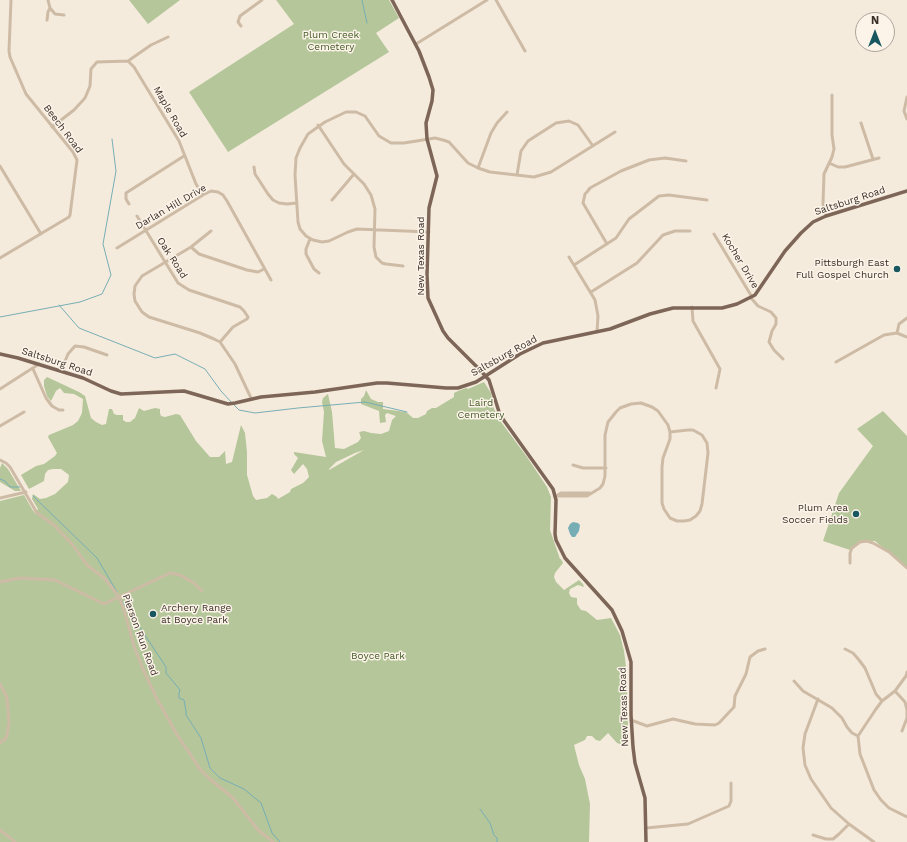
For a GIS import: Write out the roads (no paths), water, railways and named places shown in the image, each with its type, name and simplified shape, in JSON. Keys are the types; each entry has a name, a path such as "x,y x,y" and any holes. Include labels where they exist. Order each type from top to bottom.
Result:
{"main road":[{"name":"New Texas Road","path":"392,0 424,61 433,90 432,101 426,123 427,139 437,176 430,204 427,275 428,298 448,338 485,376 490,384 500,415 549,483 555,496 555,534 561,552 612,610 622,631 627,645 632,669 631,720 634,758 645,798 646,842"},
{"name":"Saltsburg Road","path":"0,354 39,364 83,378 121,394 184,391 221,402 233,403 251,398 387,383 458,388 468,385 485,376 537,345 553,340 614,328 666,309 729,307 751,297 758,292 784,253 813,222 826,216 907,191"}],"street":[{"name":"Beech Road","path":"0,258 66,220 70,215 77,160 73,152 26,94 9,54 12,0"},
{"path":"48,0 50,8 55,14 64,15"},
{"path":"241,26 238,22 240,16 262,0"},
{"path":"416,44 487,0"},
{"path":"496,0 525,51"},
{"path":"47,20 50,8"},
{"path":"52,127 74,110 85,98 90,86 92,69 97,62 128,61 151,45 168,37"},
{"name":"Maple Road","path":"128,61 134,67 174,133 196,184 203,195"},
{"path":"826,216 823,204 824,174 834,151 832,135 832,95"},
{"path":"907,97 904,111 907,120"},
{"path":"429,232 375,229 352,230 325,242 310,239 300,229 295,192 296,158 303,140 318,125 346,112 352,111 358,112 365,116 379,136 391,143 404,143 438,138 449,142 468,163 478,168 490,172 534,177 545,174 615,132"},
{"path":"478,168 494,128 507,112"},
{"path":"517,175 521,151 528,141 556,123 568,121 578,125 593,146"},
{"path":"861,123 873,159"},
{"path":"318,125 344,164 364,184 374,201 376,209 374,251 376,257 382,263 403,266"},
{"path":"129,204 126,199 126,193 184,156"},
{"path":"607,244 583,203 585,194 590,188 621,171 649,160 665,158 686,161"},
{"path":"829,163 842,167 879,158"},
{"path":"0,166 41,234"},
{"path":"254,167 255,174 273,200 278,203 297,203"},
{"path":"332,200 354,174"},
{"name":"Darlan Hill Drive","path":"117,248 203,195 214,191 223,195 271,280"},
{"path":"574,265 619,235 629,219 659,196 669,194 707,200"},
{"name":"Oak Road","path":"137,216 173,277 182,287 240,307 248,317 233,327 220,342"},
{"path":"211,231 191,247 142,276 135,286 134,294 136,305 149,317 200,333 220,342 235,364 251,398"},
{"path":"591,292 637,263 663,235 675,231 690,232"},
{"name":"Kocher Drive","path":"714,234 751,297"},
{"path":"310,239 306,249 306,254 314,269 318,273"},
{"path":"191,247 199,254 247,270 258,272 264,269"},
{"path":"569,257 591,292 597,306 597,332"},
{"path":"751,297 758,306 771,312 776,318 776,324 771,334 770,344 783,359"},
{"path":"692,307 693,321 720,368 716,388"},
{"path":"897,333 899,324 907,318"},
{"path":"836,362 880,336 897,333 907,337"},
{"path":"61,371 68,354 75,346 84,347 107,355"},
{"path":"0,389 39,364"},
{"path":"33,369 46,398 52,406 59,410 63,410"},
{"path":"555,496 561,493 592,494 603,484 606,468 606,426 611,417 620,408 637,403 645,404 652,407 664,417 670,432 670,439 663,458 662,467 662,503 664,509 670,518 678,521 690,520 696,516 702,504 708,448 705,440 698,432 688,430 670,432"},
{"path":"0,426 24,412"},
{"name":"Pierson Run Road","path":"0,460 10,467 37,513 59,530 88,565 108,582 119,597 142,669 176,733 200,769 233,798 258,830 273,842"},
{"path":"573,464 583,468 606,468"},
{"path":"0,498 26,492"},
{"path":"850,563 850,553 852,548 860,542 867,541 889,552 907,568"},
{"path":"0,582 20,578 55,580 104,604 170,573 180,575 202,591"},
{"path":"845,648 853,653 865,668 876,694 882,701"},
{"path":"631,720 647,726 673,719 695,724 715,725 719,723 734,707 735,696 746,674 750,657 758,651 765,649"},
{"path":"907,672 906,676 895,691 882,701 858,736 860,754 878,797 889,808 907,817"},
{"path":"794,681 803,691 832,708 842,718 852,733 858,736"},
{"path":"0,684 7,698 9,723 7,735 0,743"},
{"path":"895,691 905,702 907,710 907,718 902,731"},
{"path":"818,699 805,734 803,748 805,765 810,779 823,799 831,808 848,824 874,842"},
{"path":"646,828 688,824 725,808 731,803 732,783"},
{"path":"813,835 826,839 833,839 848,824"},
{"path":"0,830 16,842"}],"water":[{"path":"573,522 580,525 579,531 575,537 572,537 568,528"}],"waterway":[{"path":"362,0 367,23"},
{"path":"0,317 80,302 102,294 111,275 103,244 116,171 112,139"},
{"path":"59,305 79,328 155,358 175,354 205,369 232,403"},
{"path":"234,405 239,410 255,413 365,402 407,412"},
{"path":"0,479 5,481 10,487 20,487"},
{"path":"33,496 97,558 117,592"},
{"path":"123,602 166,667 166,673 180,690 179,698 184,700 186,715 201,738 210,768 220,778 244,789 261,803 272,833 280,842"},
{"path":"480,809 490,823 494,835 497,838 497,842"}],"place":[{"name":"Pittsburgh East Full Gospel Church","path":"897,269"},
{"name":"Plum Area Soccer Fields","path":"856,514"},
{"name":"Archery Range at Boyce Park","path":"153,614"}],"park label":[{"name":"Plum Creek Cemetery","path":"331,40"},
{"name":"Laird Cemetery","path":"481,408"},
{"name":"Boyce Park","path":"378,656"}]}
